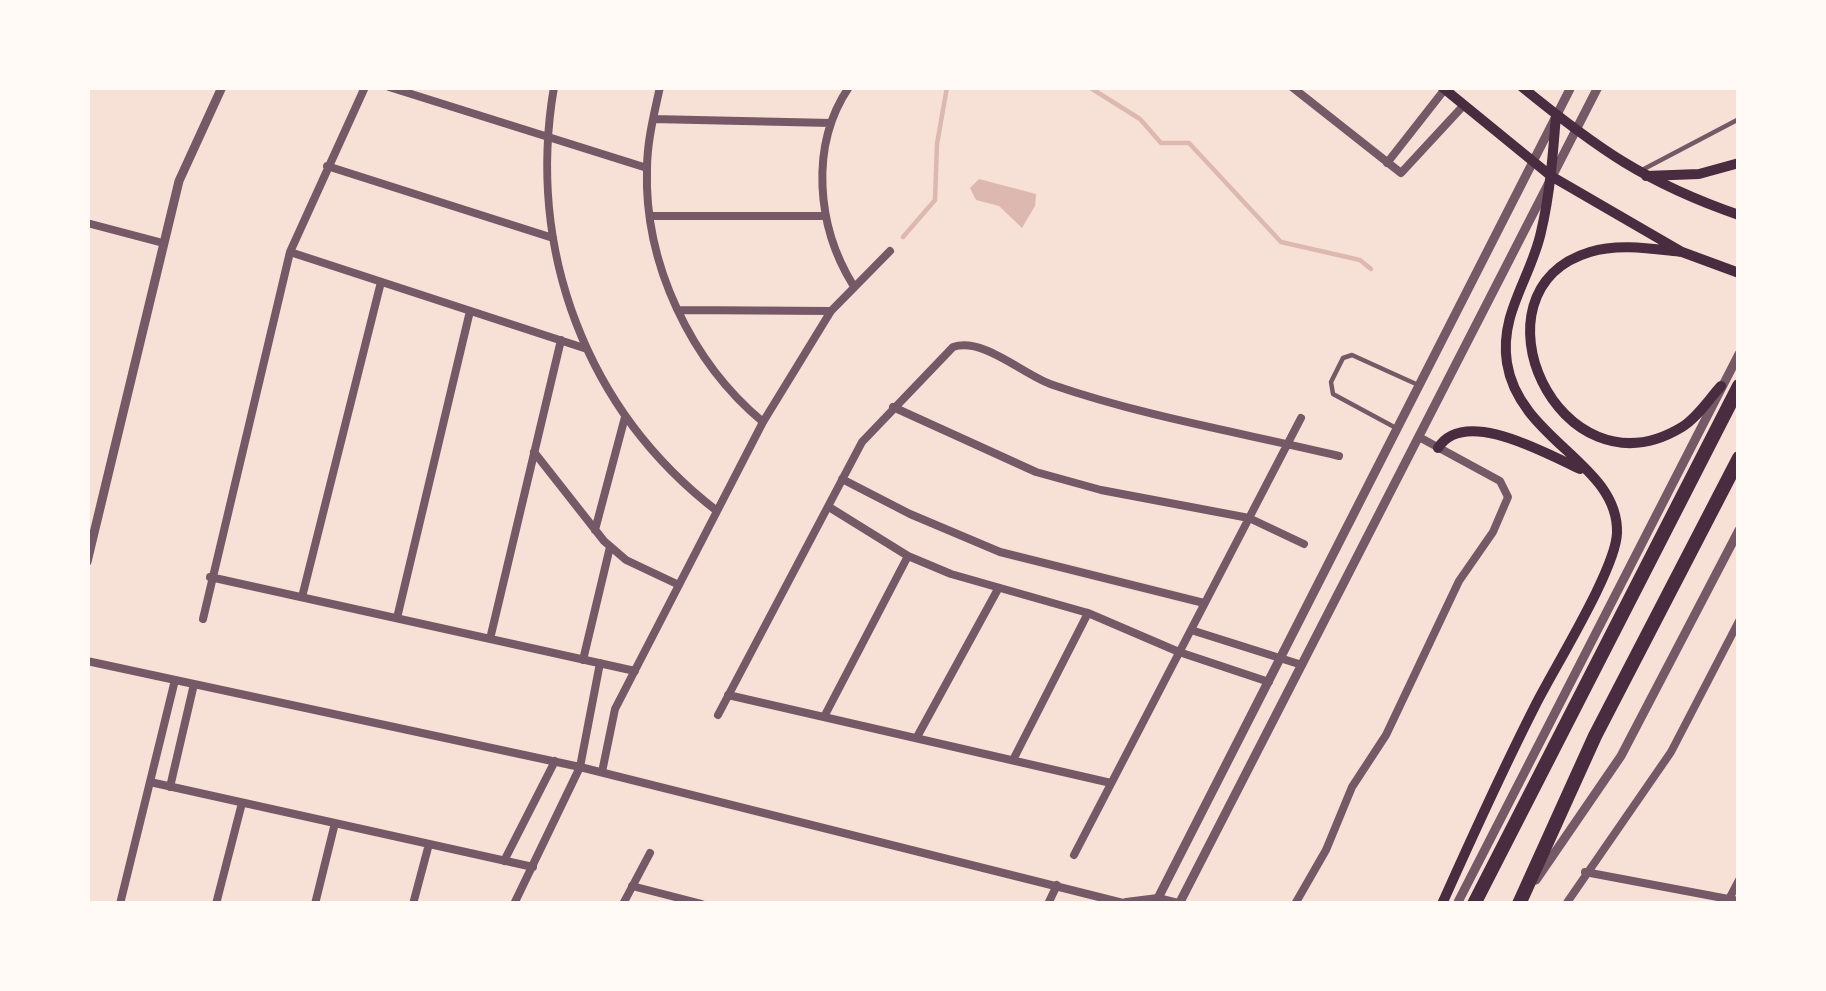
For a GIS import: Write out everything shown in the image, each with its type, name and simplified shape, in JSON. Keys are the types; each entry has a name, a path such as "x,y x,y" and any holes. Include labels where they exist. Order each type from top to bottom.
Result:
{"highway":[{"path":"1474,904 1739,386"},
{"path":"1519,904 1594,736 1739,458"}],"main road":[{"path":"1522,87 1640,175 1739,215"},
{"path":"1443,88 1551,176 1682,252 1739,273"},
{"path":"1442,904 1616,547 1615,511 1602,485 1529,415 1506,361 1509,318 1536,250 1551,176 1556,115"},
{"path":"1640,175 1699,174 1739,163"},
{"path":"1682,252 1609,249 1592,251 1567,264 1546,283 1535,307 1530,333 1534,362 1552,400 1574,424 1621,440 1655,438 1682,427 1721,386"},
{"path":"1438,448 1455,432 1491,434 1589,473"}],"street":[{"path":"87,562 183,168 222,87"},
{"path":"203,619 290,252 364,87"},
{"path":"389,87 646,168"},
{"path":"554,87 548,137 553,238 571,312 585,348 626,416 675,479 717,512"},
{"path":"660,87 646,168 650,216 664,279 721,380 763,422"},
{"path":"850,87 831,123 825,153 824,216 832,245 853,285"},
{"path":"1292,87 1401,173 1464,105"},
{"path":"1156,901 1571,87"},
{"path":"87,661 580,766 1126,903 1180,904 1598,87"},
{"path":"1387,163 1443,88"},
{"path":"653,119 831,123"},
{"path":"327,166 553,238"},
{"path":"650,216 824,216"},
{"path":"87,224 163,243"},
{"path":"602,772 615,709 763,422 831,311 890,251"},
{"path":"290,252 585,348"},
{"path":"302,597 382,282"},
{"path":"397,618 470,310"},
{"path":"678,310 831,311"},
{"path":"490,639 561,340"},
{"path":"718,715 862,442 952,346 967,344 1035,378 1112,405 1339,456"},
{"path":"1457,904 1739,354"},
{"path":"893,407 1036,472 1086,487 1249,518 1304,544"},
{"path":"595,531 626,416"},
{"path":"1074,855 1300,418"},
{"path":"1295,904 1326,850 1352,787 1386,735 1459,581 1506,504 1505,484 1419,437"},
{"path":"534,452 610,547 626,560 679,585"},
{"path":"842,479 1000,552 1204,603"},
{"path":"829,507 908,556 998,589 1088,613 1179,652 1269,682"},
{"path":"1519,904 1621,756 1739,530"},
{"path":"584,660 610,547"},
{"path":"825,715 908,556"},
{"path":"210,577 634,671"},
{"path":"917,737 998,589"},
{"path":"1013,760 1088,613"},
{"path":"1566,904 1671,752 1739,621"},
{"path":"1191,630 1302,665"},
{"path":"514,904 580,766 600,663"},
{"path":"119,904 175,680"},
{"path":"170,787 194,684"},
{"path":"728,695 1111,783"},
{"path":"504,861 555,761"},
{"path":"150,782 533,867"},
{"path":"216,904 242,802"},
{"path":"314,904 335,823"},
{"path":"413,904 429,844"},
{"path":"623,904 650,853"},
{"path":"1585,872 1734,900 1739,880"},
{"path":"632,886 702,904"},
{"path":"1048,904 1058,886"}],"lane":[{"path":"1640,175 1739,119"},
{"path":"1396,428 1333,394 1330,382 1343,358 1352,355 1418,386"}],"shaded area":[{"path":"979,179 1036,194 1035,206 1022,228 999,206 976,200 970,188"}],"waterway":[{"path":"903,237 935,200 937,144 947,87"},
{"path":"1089,87 1140,119 1161,143 1189,143 1281,242 1360,260 1371,269"}]}
